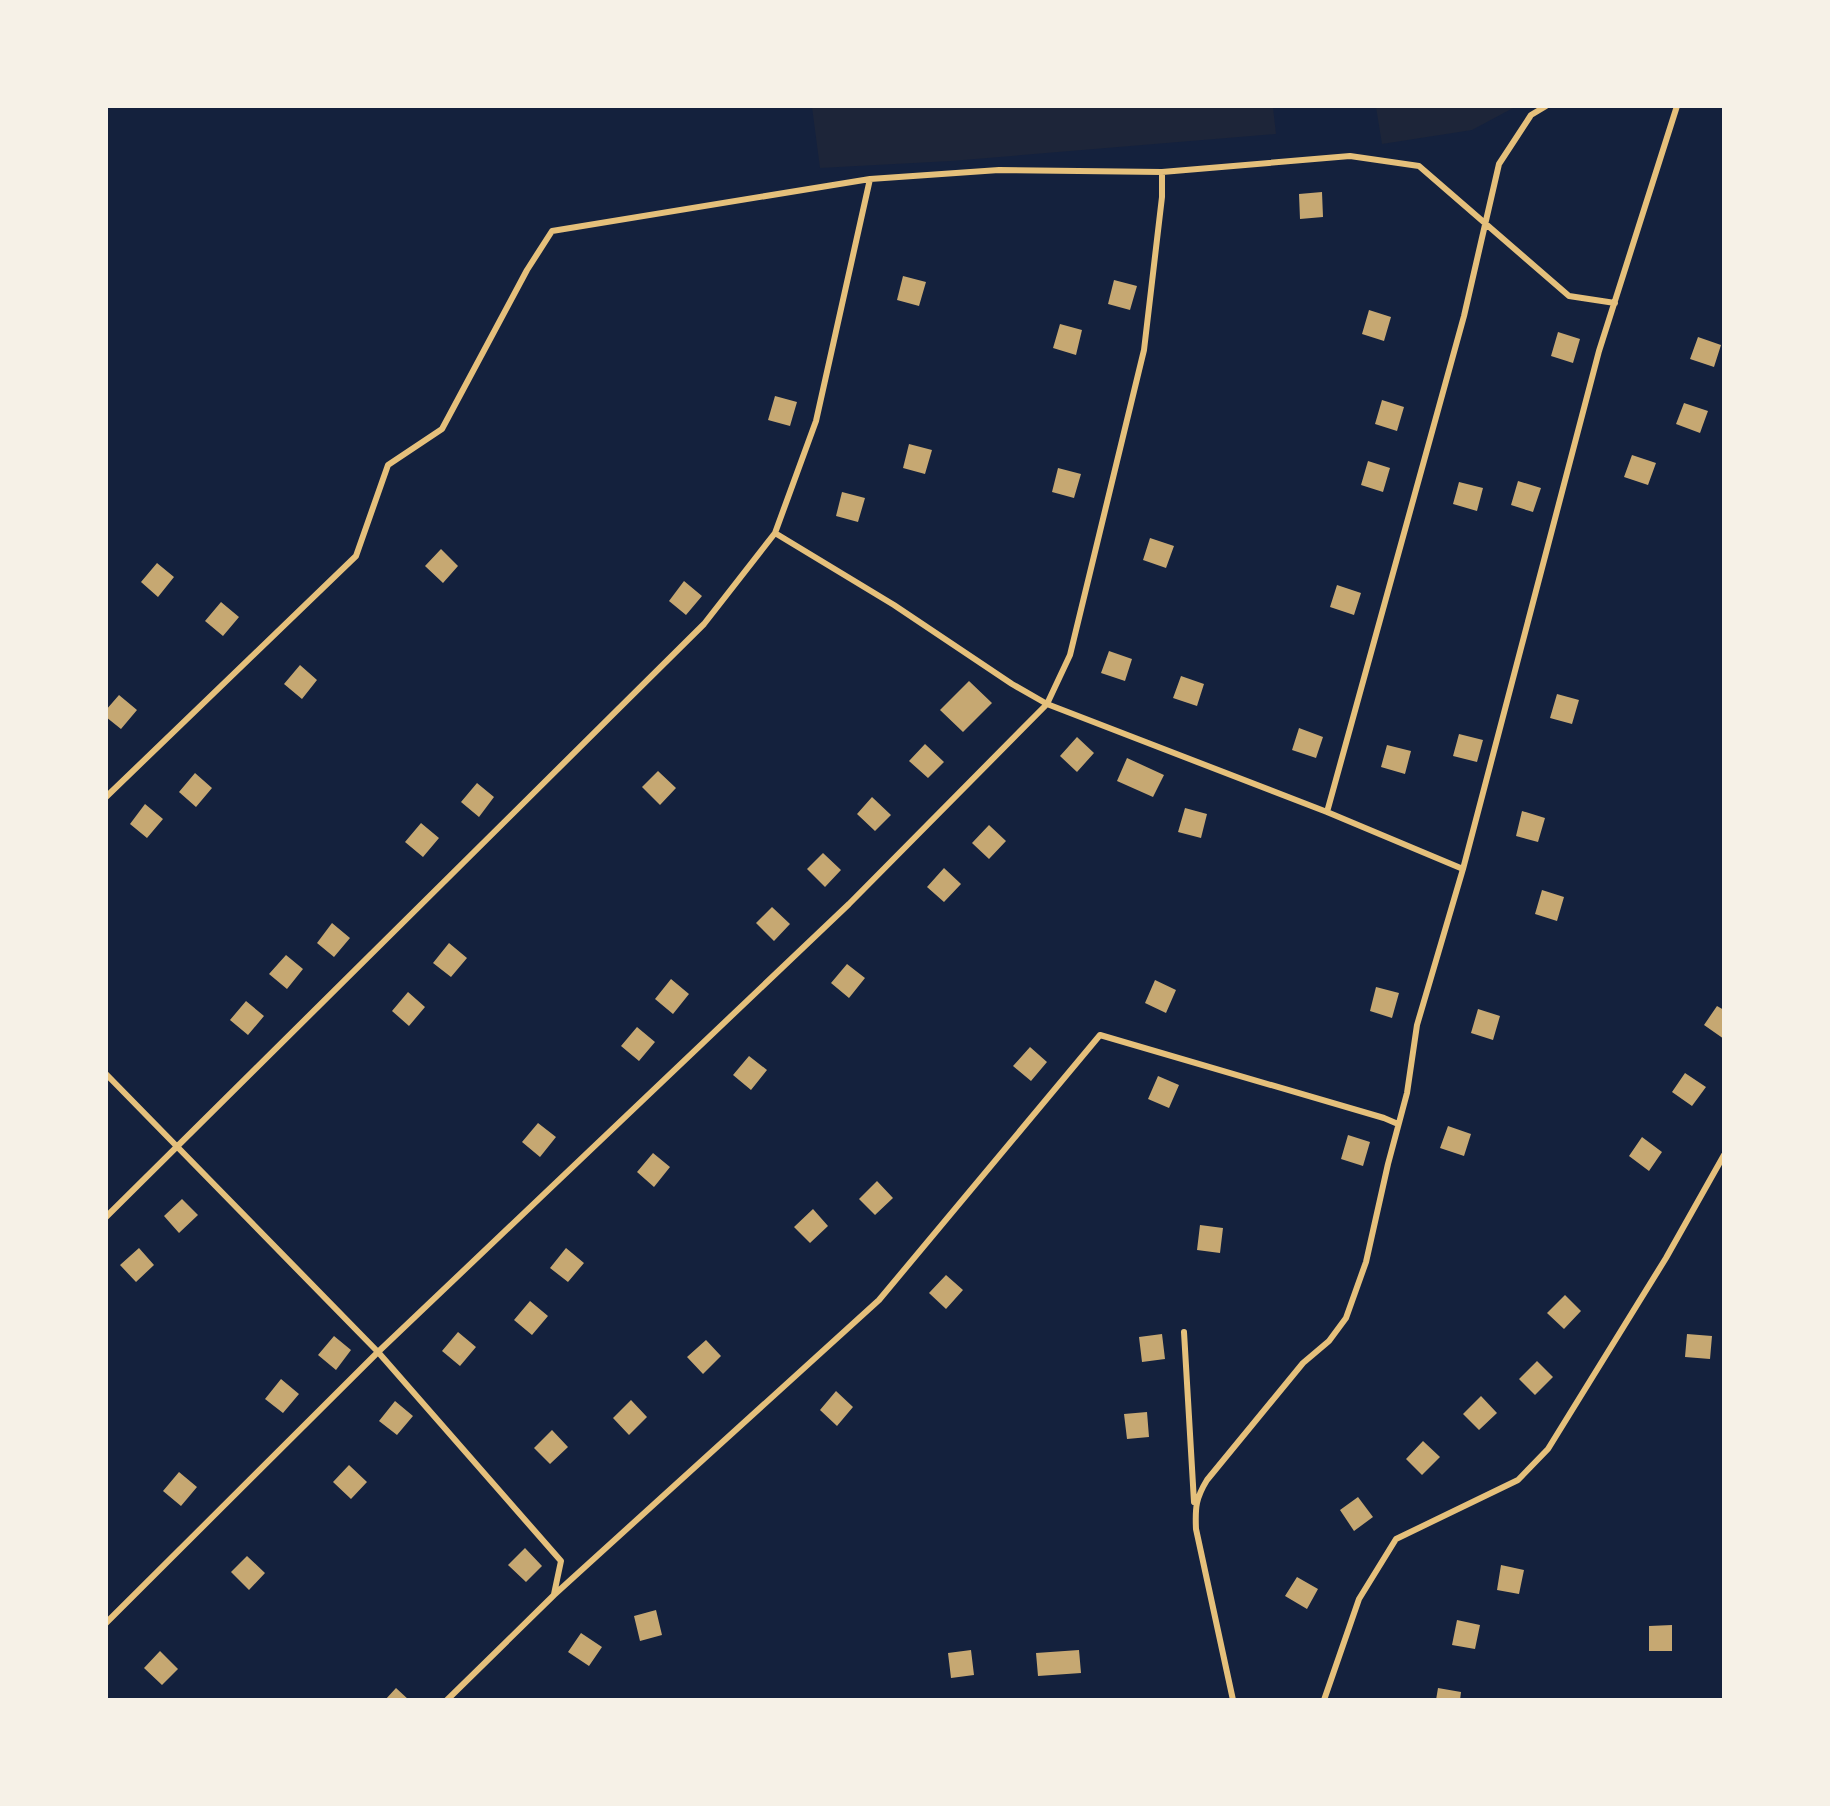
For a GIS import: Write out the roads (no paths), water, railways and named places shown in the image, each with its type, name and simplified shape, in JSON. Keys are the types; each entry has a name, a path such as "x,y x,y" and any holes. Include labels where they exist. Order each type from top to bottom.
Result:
{"street":[{"path":"1328,812 1464,316 1499,164 1531,115 1546,106"},
{"path":"1195,1512 1197,1497 1207,1480 1302,1363 1329,1341 1346,1318 1366,1262 1407,1093 1417,1025 1463,869 1599,351 1677,106"},
{"path":"106,797 356,556 388,465 441,429 527,270 552,231 870,178 999,171 1162,172 1350,156 1419,166 1569,296 1615,303"},
{"path":"106,1623 378,1352 849,904 1047,704 1070,656 1144,350 1162,197 1162,172"},
{"path":"106,1217 704,624 775,533 816,421 870,178"},
{"path":"775,533 894,605 1012,684 1047,704 1328,812 1463,869"},
{"path":"447,1700 554,1595 879,1300 1100,1035 1398,1124"},
{"path":"106,1074 378,1352 561,1561 554,1595"},
{"path":"1324,1700 1359,1599 1396,1539 1518,1480 1548,1449 1666,1258 1724,1155"},
{"path":"1184,1332 1196,1529 1233,1700"}]}
